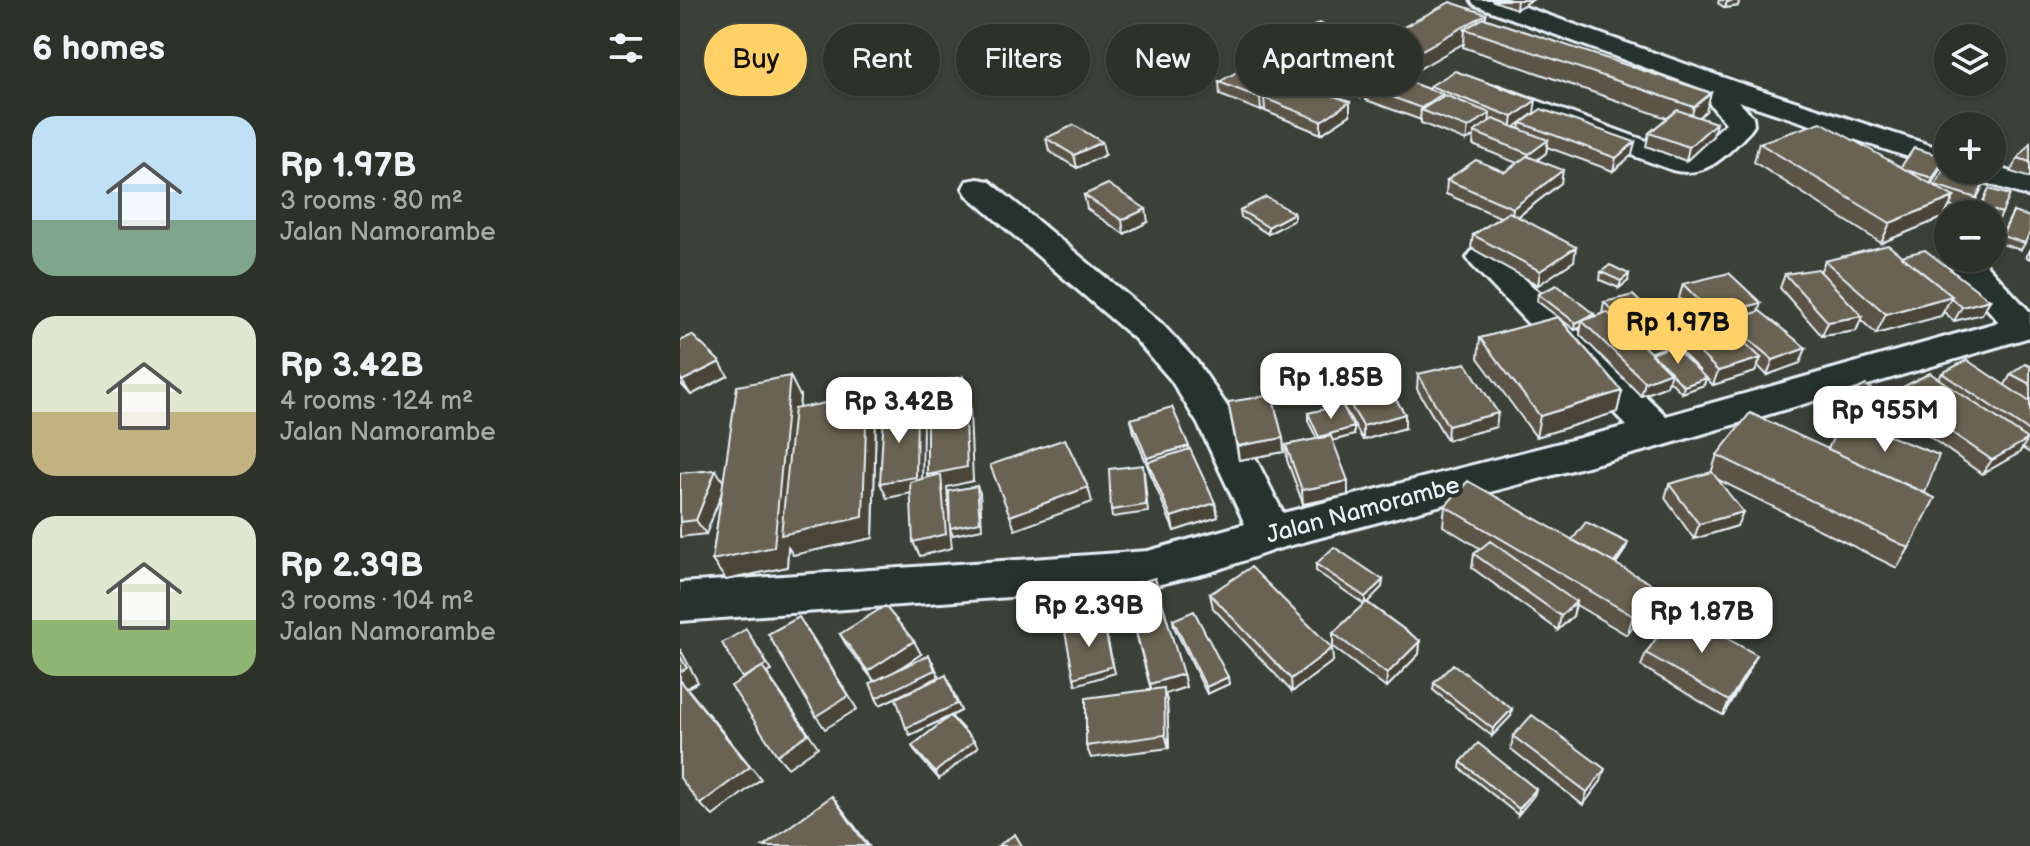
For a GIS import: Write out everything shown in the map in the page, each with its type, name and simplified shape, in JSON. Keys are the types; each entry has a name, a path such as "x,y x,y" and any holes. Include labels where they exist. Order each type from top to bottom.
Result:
{"street":[{"path":"1483,0 1726,88 1934,156"},
{"path":"1487,92 1683,164 1703,161 1740,125 1739,117 1718,97 1726,88"},
{"path":"2006,180 2030,188"},
{"path":"978,188 1148,331 1184,371 1217,421 1271,533"},
{"path":"1484,258 1658,433"},
{"path":"1975,272 2026,326"},
{"name":"Jalan Namorambe","path":"680,602 1148,569 1211,554 1271,533 1658,433 2026,326"}],"building":[{"path":"1450,2 1486,14 1423,49 1423,24 1409,24"},
{"path":"1484,18 1711,93 1694,107 1465,29"},
{"path":"1455,71 1536,100 1513,117 1430,86"},
{"path":"1235,73 1235,88 1219,82"},
{"path":"1423,87 1442,94 1421,108 1390,96 1423,96"},
{"path":"1445,95 1490,113 1468,128 1421,110"},
{"path":"1334,96 1350,102 1321,121 1264,98"},
{"path":"1541,109 1635,142 1616,158 1521,123"},
{"path":"1677,110 1716,123 1689,147 1649,133"},
{"path":"1493,119 1548,140 1529,154 1474,132"},
{"path":"1821,122 1954,197 1934,200 1934,205 1890,223 1759,143"},
{"path":"1074,125 1102,142 1074,155 1046,138"},
{"path":"2030,143 2030,162 2018,158"},
{"path":"1914,148 1934,154 1933,178 1901,167"},
{"path":"1527,156 1563,170 1513,208 1447,180 1476,160 1505,172"},
{"path":"1108,184 1146,209 1122,220 1084,195"},
{"path":"1936,184 1984,184 1976,198"},
{"path":"1989,189 2010,195 2006,204 2006,200 1984,200"},
{"path":"1266,197 1294,213 1268,227 1240,210"},
{"path":"1509,212 1576,247 1540,271 1473,235"},
{"path":"2013,212 2030,217 2030,232 2025,243 2006,237 2006,227"},
{"path":"1888,245 1952,296 1886,314 1825,261"},
{"path":"1925,250 1934,257 1934,272 1954,272 1990,300 1962,307 1901,256"},
{"path":"1610,265 1629,274 1621,281 1601,272"},
{"path":"1818,269 1862,316 1828,322 1785,274"},
{"path":"1729,273 1761,303 1713,315 1683,284"},
{"path":"1557,285 1594,314 1576,323 1538,294"},
{"path":"1633,295 1671,333 1642,342 1604,302"},
{"path":"1670,302 1689,327 1670,332 1644,306"},
{"path":"1760,311 1806,348 1773,360 1728,322"},
{"path":"1607,312 1671,372 1645,382 1582,321"},
{"path":"1558,317 1622,391 1540,416 1480,338"},
{"path":"1720,319 1761,358 1718,371 1678,331"},
{"path":"692,335 720,362 682,381 680,341"},
{"path":"1673,346 1706,378 1684,386 1651,354"},
{"path":"1967,360 2030,402 2030,432 1942,373"},
{"path":"1466,363 1498,413 1448,426 1418,374"},
{"path":"2025,364 2030,366 2030,384 2011,374"},
{"path":"1375,366 1405,414 1363,426 1334,377"},
{"path":"1930,373 2028,439 1992,460 1893,392"},
{"path":"790,376 774,547 712,560 737,386"},
{"path":"963,377 967,467 927,475 927,383"},
{"path":"1866,385 1887,400 1874,407 1852,392"},
{"path":"867,395 863,517 781,535 794,409"},
{"path":"1272,395 1283,438 1237,446 1228,402"},
{"path":"1342,405 1354,427 1319,437 1308,413"},
{"path":"917,406 916,477 880,483 884,412"},
{"path":"1172,407 1189,446 1147,458 1131,419"},
{"path":"1750,413 1935,498 1909,548 1717,455"},
{"path":"1842,418 1939,455 1925,493 1828,449"},
{"path":"1331,436 1348,481 1302,490 1286,445"},
{"path":"1065,439 1088,487 1010,516 990,465"},
{"path":"1190,449 1215,503 1171,517 1148,462"},
{"path":"1143,465 1146,505 1111,510 1109,469"},
{"path":"716,470 696,520 680,522 680,473"},
{"path":"1712,472 1743,512 1699,524 1669,484"},
{"path":"941,474 946,534 913,542 910,482"},
{"path":"1468,481 1655,586 1633,616 1445,506"},
{"path":"977,486 980,522 950,528 949,491"},
{"path":"1586,522 1628,543 1614,563 1572,540"},
{"path":"1490,541 1576,602 1561,616 1474,554"},
{"path":"1334,547 1383,580 1365,597 1316,564"},
{"path":"1251,567 1332,648 1291,679 1210,594"},
{"path":"1155,578 1183,674 1150,684 1124,587"},
{"path":"1366,602 1420,641 1387,674 1333,633"},
{"path":"885,606 914,641 868,671 840,634"},
{"path":"1676,610 1757,655 1729,701 1646,653"},
{"path":"1194,611 1228,677 1206,687 1173,620"},
{"path":"799,617 848,696 816,716 768,634"},
{"path":"1103,621 1113,666 1074,678 1065,632"},
{"path":"746,629 767,664 742,678 722,643"},
{"path":"929,655 935,670 876,698 870,683"},
{"path":"680,656 687,668 680,672"},
{"path":"1453,664 1512,709 1493,729 1434,683"},
{"path":"762,667 808,734 777,755 731,686"},
{"path":"946,675 957,704 906,728 896,698"},
{"path":"680,680 750,767 700,804 680,778"},
{"path":"1164,688 1165,735 1086,746 1086,698"},
{"path":"1532,715 1605,769 1587,792 1513,736"},
{"path":"950,716 974,741 935,772 912,746"},
{"path":"1478,743 1536,789 1519,809 1461,762"},
{"path":"832,796 867,846 763,846"},
{"path":"1015,834 1022,846 998,846"}]}
